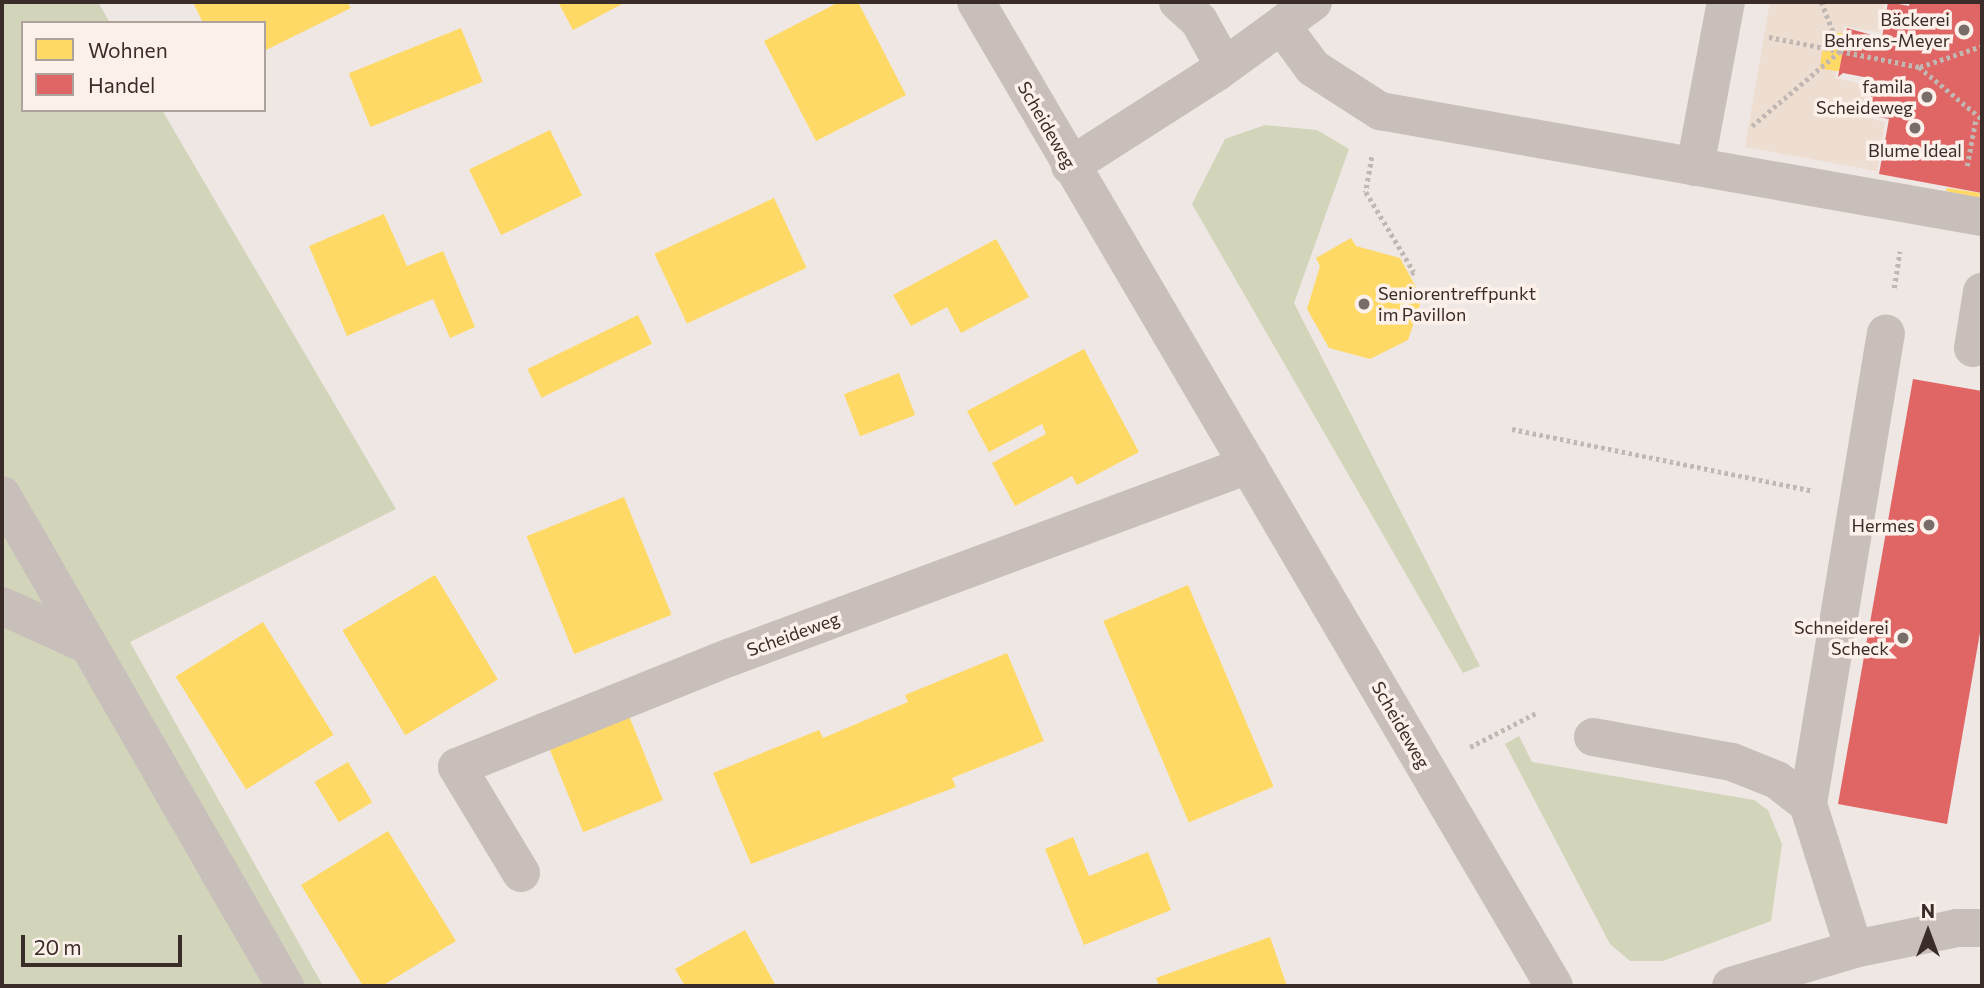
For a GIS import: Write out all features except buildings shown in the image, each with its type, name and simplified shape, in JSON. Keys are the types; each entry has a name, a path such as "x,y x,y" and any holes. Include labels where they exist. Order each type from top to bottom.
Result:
{"street":[{"name":"Scheideweg","path":"976,2 1554,986"},
{"path":"1178,2 1199,21 1223,66"},
{"path":"1070,166 1223,66 1313,2"},
{"path":"1695,167 1724,15"},
{"path":"1282,26 1313,68 1380,111 1982,217"},
{"path":"1973,348 1982,292"},
{"path":"1854,949 1808,804 1886,333"},
{"name":"Scheideweg","path":"521,873 457,767 731,657 1248,465"},
{"path":"2,495 285,986"},
{"path":"2,606 88,645"},
{"path":"1593,737 1732,762 1777,780 1808,804"},
{"path":"1731,986 1854,949 1957,928 1982,928"}],"path":[{"path":"1821,2 1840,51"},
{"path":"1724,15 1840,51 1919,67 1982,119"},
{"path":"1919,67 1982,46"},
{"path":"1704,124 1747,131 1840,51"},
{"path":"1886,333 1908,204"},
{"path":"1512,429 1858,500"},
{"path":"1427,769 1538,712"}],"green space":[{"path":"2,2 98,2 109,21 21,21 21,112 163,112 396,509 130,642 323,986 2,986"},
{"path":"1265,125 1317,130 1349,149 1294,303 1480,666 1463,673 1192,204 1225,139"},
{"path":"1519,736 1532,762 1754,800 1768,810 1782,844 1771,921 1663,961 1630,961 1610,944 1505,744"}],"shaded area":[{"path":"1770,2 1885,2 1879,32 1844,26 1835,78 1870,86 1865,117 1885,122 1877,171 1745,147"}],"place":[{"name":"Bäckerei Behrens-Meyer","path":"1964,30"},
{"name":"famila Scheideweg","path":"1927,97"},
{"name":"Blume Ideal","path":"1915,128"},
{"name":"Seniorentreffpunkt im Pavillon","path":"1364,304"},
{"name":"Hermes","path":"1929,525"},
{"name":"Schneiderei Scheck","path":"1903,638"}]}
